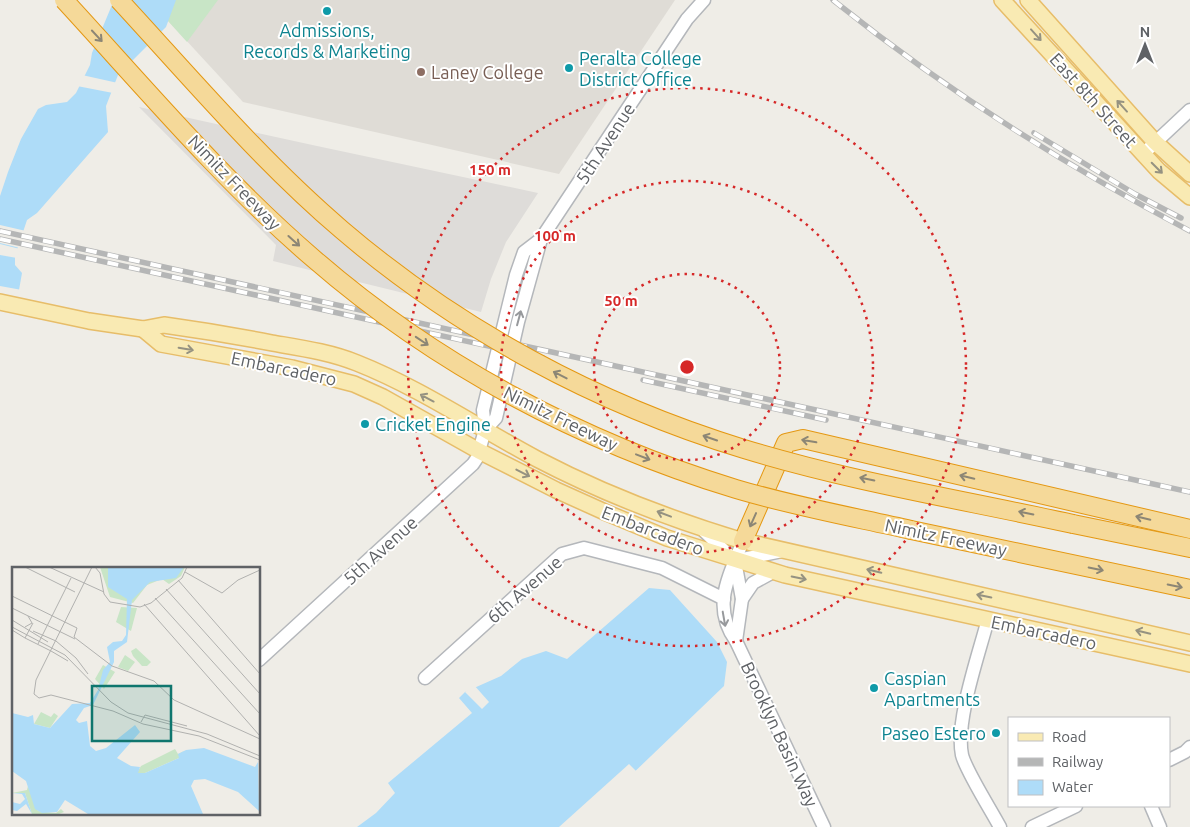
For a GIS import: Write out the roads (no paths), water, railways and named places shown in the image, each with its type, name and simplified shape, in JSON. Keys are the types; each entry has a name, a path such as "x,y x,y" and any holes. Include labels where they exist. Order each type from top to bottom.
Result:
{"highway":[{"name":"Nimitz Freeway","path":"64,0 233,182 301,248 340,281 403,328 502,390 612,444 687,473 738,489 814,509 1190,589"},
{"path":"119,0 262,155 342,230 421,291 521,354 627,406 746,450 825,470 1190,548"},
{"path":"743,541 786,443 803,439 1190,530"}],"main road":[{"name":"East 8th Street","path":"1028,0 1155,142 1190,174"},
{"name":"East 8th Street","path":"1005,1 1143,154 1190,197"},
{"name":"Embarcadero","path":"0,302 143,329 164,325 211,332 310,350 355,362 402,385 587,484 699,527 743,541 785,551 1190,643"},
{"name":"Embarcadero","path":"143,329 161,344 327,375 354,384 427,420 479,451 556,490 667,538 735,561 773,572 1190,664"}],"street":[{"name":"5th Avenue","path":"260,659 468,470 479,451 485,430 496,418 518,322 541,239 687,19 704,0"},
{"path":"1143,154 1190,110"},
{"path":"699,527 735,561 785,551"},
{"name":"Brooklyn Basin Way","path":"743,541 724,599 726,628 736,641 824,827"},
{"name":"6th Avenue","path":"426,678 562,554 584,548 662,568 724,599"},
{"name":"Brooklyn Basin Way","path":"735,561 742,599 736,641"},
{"path":"742,599 753,583 773,572"},
{"path":"988,619 962,719 962,757 1000,827"},
{"path":"1170,760 1185,752 1190,747"},
{"path":"1032,827 1074,807"},
{"path":"1151,807 1160,827"}],"water":[{"path":"114,0 176,0 166,27 118,75 106,106 108,132 37,213 27,220 15,256 15,265 22,273 19,290 0,296 0,196 8,172 21,139 38,109 46,105 67,102 76,93 90,65 92,53"},
{"path":"649,588 670,590 717,642 727,662 724,686 577,827 357,827 376,813 395,793 388,783 472,713 459,698 465,692 501,676 522,659 546,651 567,659"}],"railway":[{"path":"833,0 918,64 1006,124 1097,180 1190,231"},
{"path":"1034,133 1135,194 1181,218"},
{"path":"0,231 1190,492"},
{"path":"0,239 543,358"},
{"path":"643,380 826,420"}],"place":[{"name":"Admissions, Records & Marketing","path":"327,11"},
{"name":"Peralta College District Office","path":"569,68"},
{"name":"Laney College","path":"421,72"},
{"name":"Cricket Engine","path":"365,424"},
{"name":"Caspian Apartments","path":"874,688"},
{"name":"Paseo Estero","path":"996,733"}]}
